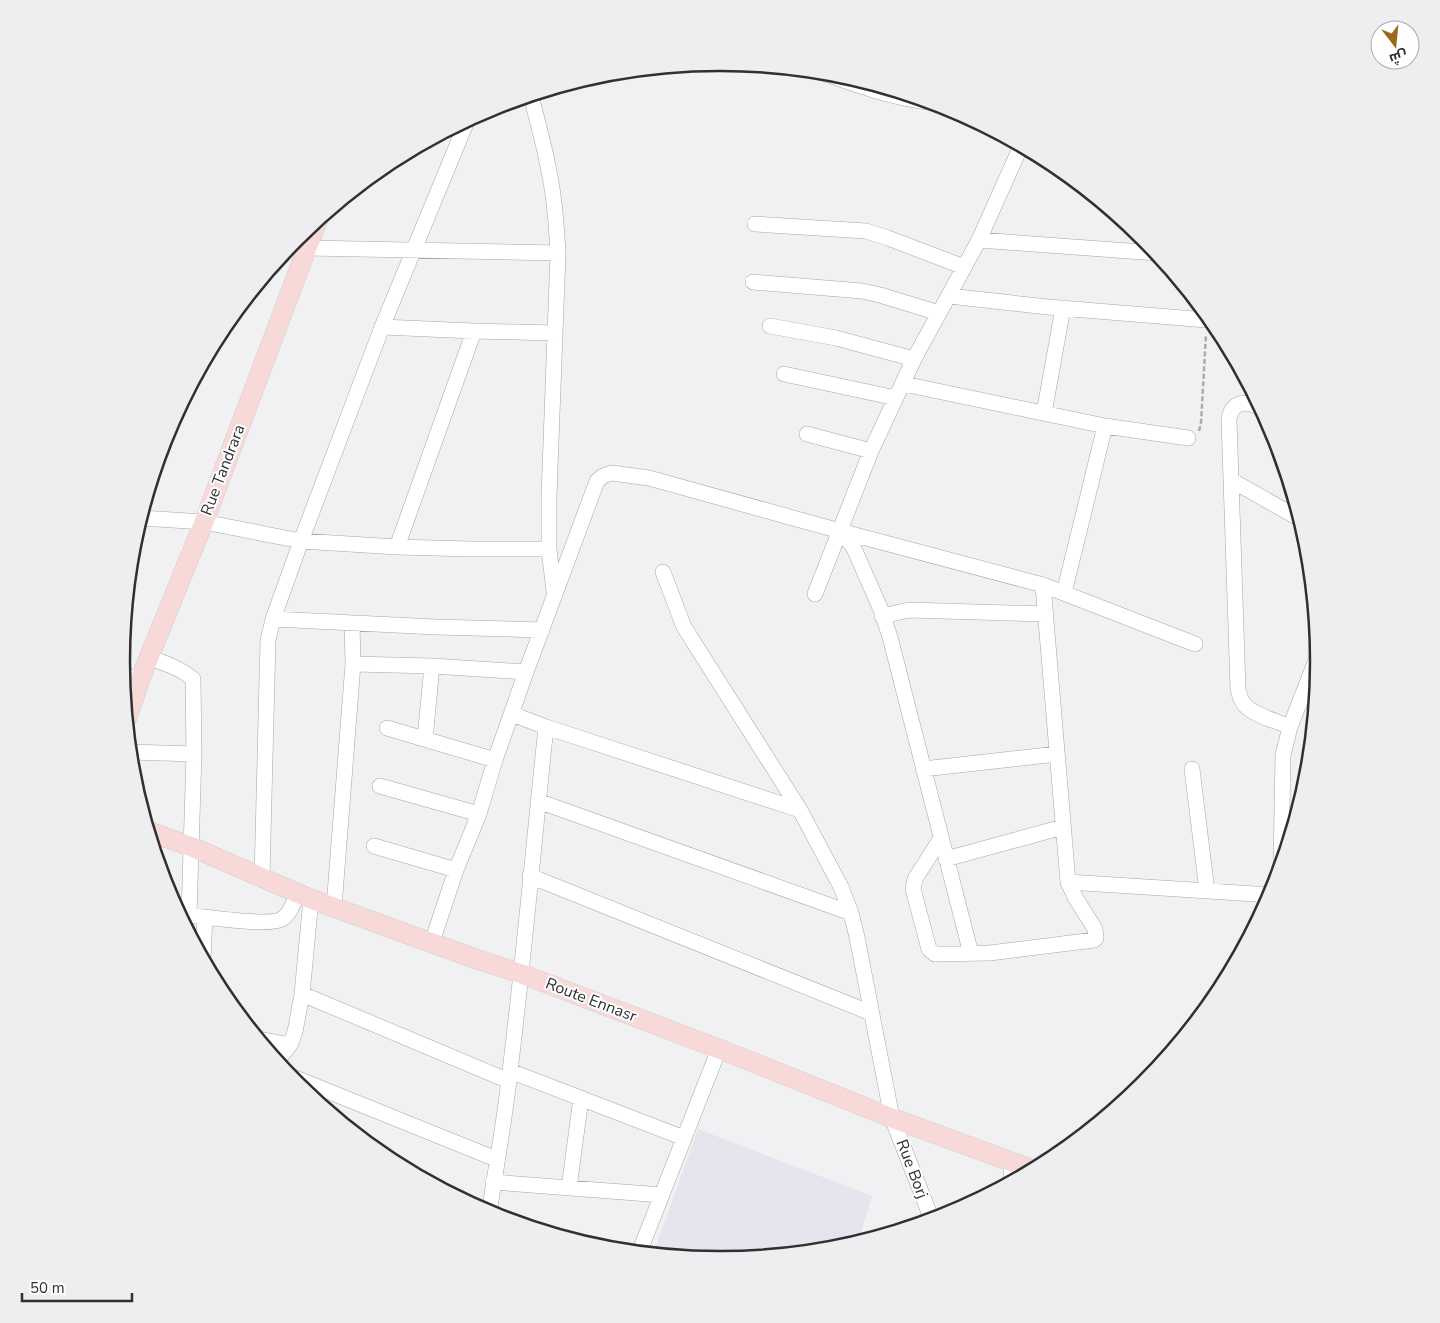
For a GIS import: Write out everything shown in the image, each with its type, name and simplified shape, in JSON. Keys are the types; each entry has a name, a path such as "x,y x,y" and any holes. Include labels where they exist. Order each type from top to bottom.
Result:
{"main road":[{"name":"Rue Tandrara","path":"132,677 149,658 204,522 311,237"},
{"name":"Route Ennasr","path":"156,833 305,896 522,974 719,1049 892,1118 1025,1166"}],"street":[{"path":"532,102 554,202 558,253 549,496 549,549 554,593"},
{"path":"262,877 268,640 273,619 382,327 412,250 463,130"},
{"path":"815,594 871,451 904,384 914,359 979,240 1018,152"},
{"path":"755,224 866,231 964,267"},
{"path":"979,240 1145,252"},
{"path":"306,248 558,253"},
{"path":"753,282 862,291 939,313"},
{"path":"949,296 1201,319"},
{"path":"1044,413 1063,308"},
{"path":"770,326 829,337 914,359"},
{"path":"382,327 554,333"},
{"path":"397,547 474,331"},
{"path":"784,374 896,398"},
{"path":"904,384 1105,426 1188,438"},
{"path":"1250,403 1244,403 1233,408 1229,419 1238,689 1240,698 1245,706 1290,726"},
{"path":"1064,593 1105,426"},
{"path":"807,434 871,451"},
{"path":"432,942 456,870 479,814 495,760 554,593 597,481 603,476 612,473 649,478 1044,585 1195,644"},
{"path":"1231,480 1291,514"},
{"path":"148,518 204,522 301,541 397,547 549,549"},
{"path":"840,531 856,553 890,637 971,954"},
{"name":"Rue Borj","path":"663,572 684,627 800,810 841,886 857,936 892,1118 929,1213"},
{"path":"941,838 915,880 913,889 929,948 935,954 990,953 1094,940 1096,938 1095,929 1068,882 1044,585"},
{"path":"882,616 909,610 1046,614"},
{"path":"273,619 352,624 542,630"},
{"path":"334,906 353,664 352,624"},
{"path":"149,658 170,664 193,679 192,847 185,909"},
{"path":"353,664 432,666 526,672"},
{"path":"426,739 432,666"},
{"path":"1281,843 1283,755 1290,726 1310,676"},
{"path":"512,714 800,810"},
{"path":"490,1205 510,1076 522,974 546,726"},
{"path":"387,728 495,760"},
{"path":"137,752 194,754"},
{"path":"923,769 1057,754"},
{"path":"1192,769 1207,891"},
{"path":"380,786 479,814"},
{"path":"538,801 851,913"},
{"path":"946,859 1063,827"},
{"path":"374,846 456,870"},
{"path":"530,876 871,1012"},
{"path":"1068,882 1262,894"},
{"path":"188,915 255,922 278,921 288,914 305,896"},
{"path":"281,1056 290,1045 295,1032 302,994 305,896"},
{"path":"204,947 205,917"},
{"path":"302,994 510,1076 581,1098 684,1138"},
{"path":"268,1041 290,1045"},
{"path":"642,1247 719,1049"},
{"path":"307,1083 496,1159"},
{"path":"569,1188 581,1098"},
{"path":"1010,1160 1011,1175"},
{"path":"494,1182 662,1195"}],"path":[{"path":"1188,438 1196,435 1200,430 1207,328"}],"shaded area":[{"path":"698,1129 872,1196 860,1235 797,1247 759,1250 720,1252 655,1248"}]}
